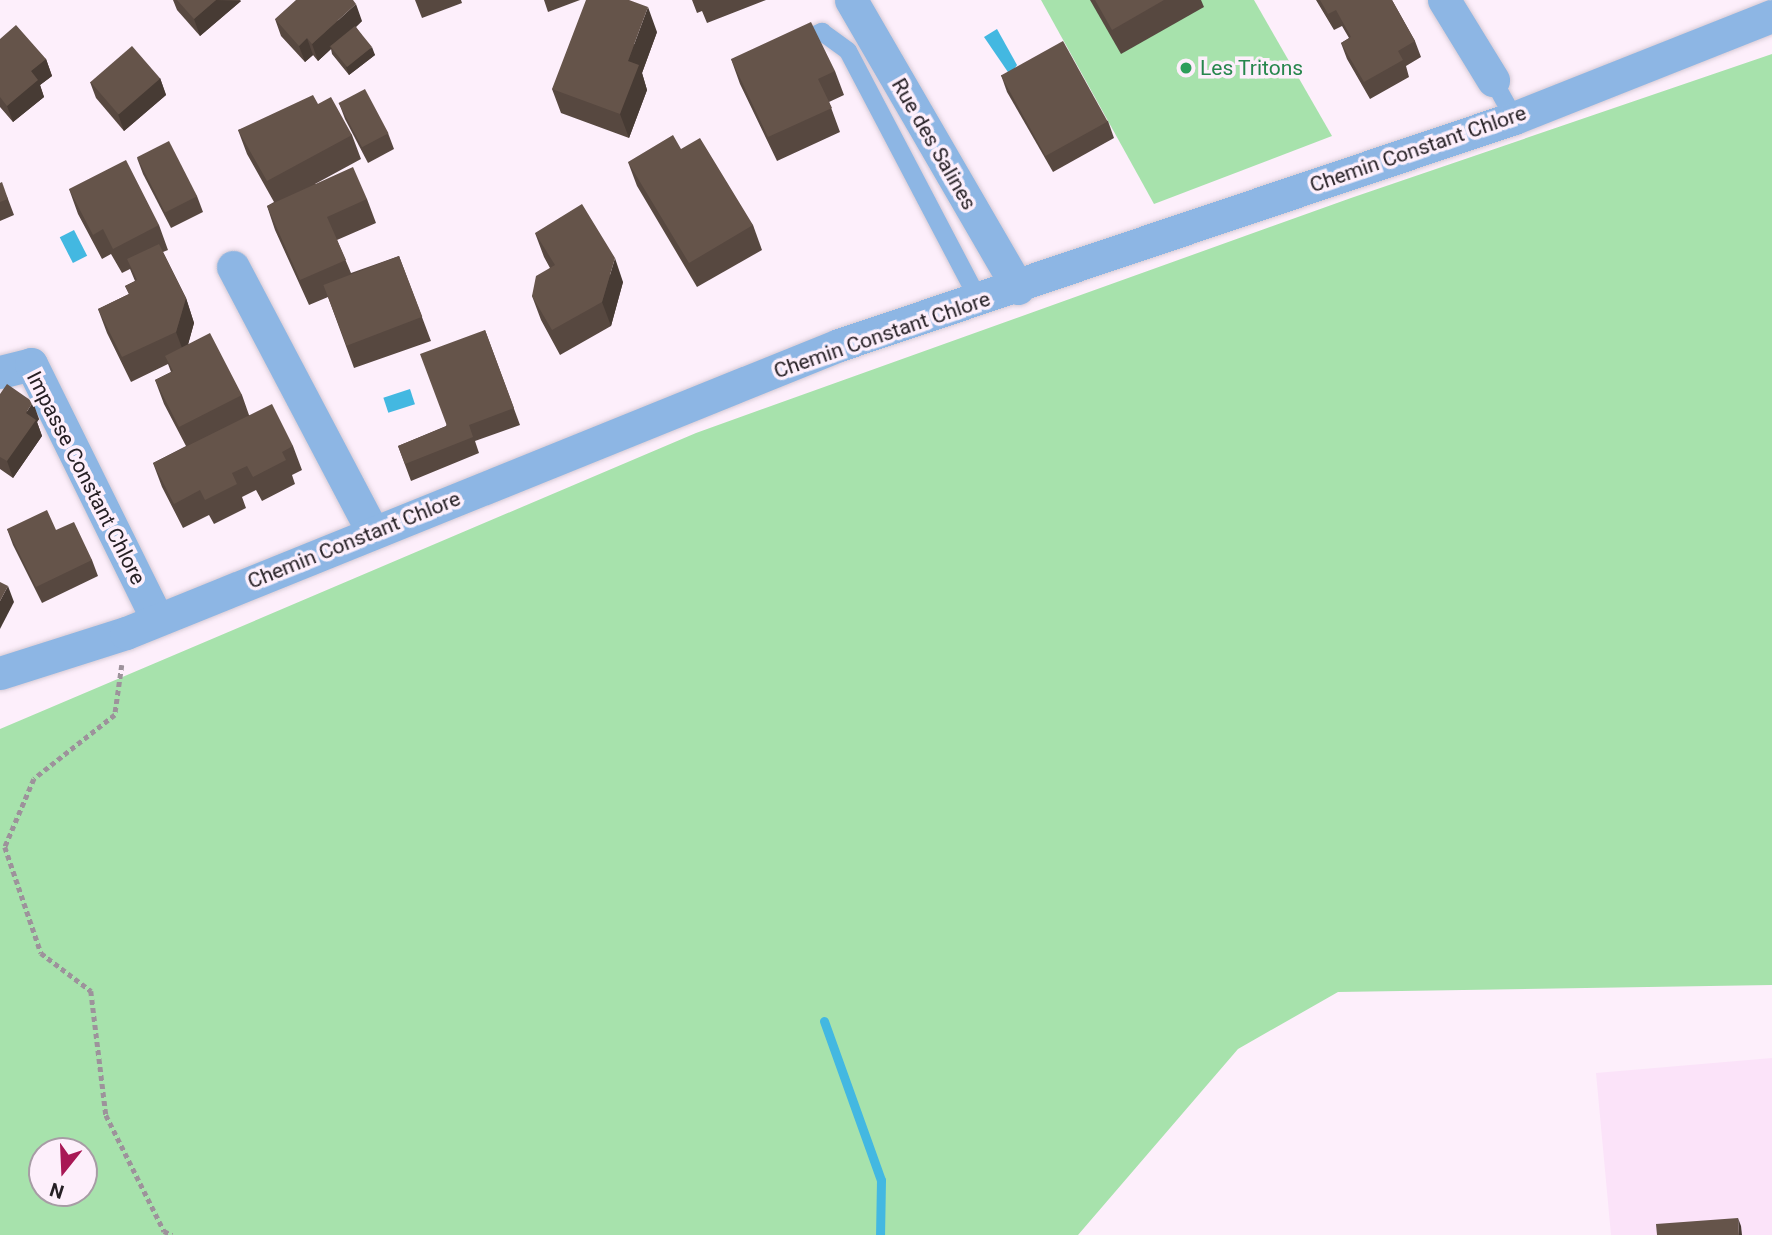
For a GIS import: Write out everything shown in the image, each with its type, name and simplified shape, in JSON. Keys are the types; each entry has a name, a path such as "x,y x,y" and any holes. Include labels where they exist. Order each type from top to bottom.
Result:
{"street":[{"name":"Rue des Salines","path":"851,0 1018,288"},
{"path":"1444,0 1493,80"},
{"name":"Chemin Constant Chlore","path":"0,673 126,633 839,345 1018,288 1514,118 1772,16"},
{"path":"233,267 373,532"},
{"name":"Impasse Constant Chlore","path":"0,373 31,363 157,619"}],"lane":[{"path":"785,50 822,32 848,51 979,301"},
{"path":"1493,80 1514,118"}],"path":[{"path":"126,633 115,715 34,779 5,847 41,953 90,991 106,1115 163,1233 172,1235"}],"shaded area":[{"path":"1772,1058 1772,1235 1611,1235 1596,1073"}],"green space":[{"name":"Les Tritons","path":"1041,0 1254,0 1332,136 1154,204"},
{"path":"1772,54 1772,985 1338,992 1238,1049 1078,1235 0,1235 0,729 696,433 1351,198"}],"water":[{"path":"997,29 1017,65 1010,75 984,37"},
{"path":"74,230 87,256 73,263 60,237"},
{"path":"410,389 415,404 388,413 383,398"}],"building":[{"path":"177,0 216,0 194,19"},
{"path":"296,0 353,0 356,4 312,44 307,38 299,46 275,19"},
{"path":"586,0 629,0 648,7 628,61 639,65 620,114 552,89"},
{"path":"1095,0 1164,0 1112,30"},
{"path":"1320,0 1392,0 1415,41 1398,51 1403,60 1364,82 1341,43 1351,37 1336,10 1328,14"},
{"path":"811,22 835,71 818,79 832,108 768,137 731,59"},
{"path":"16,25 46,59 31,71 38,80 7,106 0,97 0,39"},
{"path":"355,26 372,47 347,67 330,46"},
{"path":"1063,41 1108,121 1046,156 1001,75"},
{"path":"132,46 160,78 119,115 90,82"},
{"path":"365,89 388,133 362,147 339,103"},
{"path":"313,95 318,104 331,97 352,135 267,181 238,130"},
{"path":"673,135 681,149 700,138 753,225 689,263 628,162"},
{"path":"169,141 197,196 165,213 137,157"},
{"path":"126,160 159,225 113,249 103,229 93,235 69,189"},
{"path":"353,167 367,199 327,217 346,260 300,280 267,206"},
{"path":"2,182 8,199 0,202 0,183"},
{"path":"582,204 615,258 602,302 552,330 532,296 536,276 555,265 535,233"},
{"path":"159,244 186,298 176,332 122,357 98,309 129,294 125,286 137,280 127,259"},
{"path":"399,256 422,317 347,346 323,285"},
{"path":"485,330 514,408 469,425 473,437 405,464 398,446 447,426 420,354"},
{"path":"210,333 242,395 179,427 155,380 173,371 165,356"},
{"path":"7,384 33,402 26,413 36,420 7,461 0,457 0,394"},
{"path":"272,404 293,446 282,452 286,460 253,477 247,466 232,473 237,484 205,500 200,490 174,504 153,463"},
{"path":"47,510 56,530 74,522 92,560 36,587 7,529"},
{"path":"0,582 8,586 0,601"},
{"path":"1738,1218 1739,1235 1657,1235 1656,1224"}],"waterway":[{"path":"824,1021 881,1180 880,1235"}],"place":[{"name":"Les Tritons","path":"1186,68"}]}
